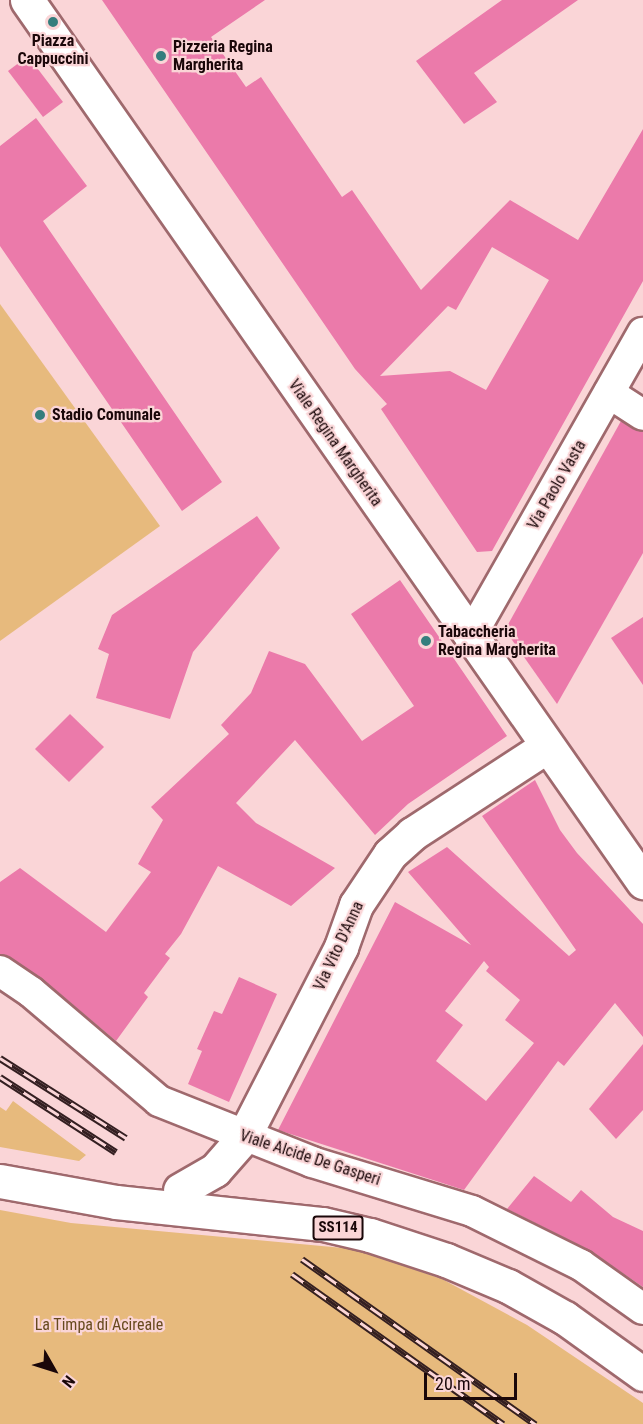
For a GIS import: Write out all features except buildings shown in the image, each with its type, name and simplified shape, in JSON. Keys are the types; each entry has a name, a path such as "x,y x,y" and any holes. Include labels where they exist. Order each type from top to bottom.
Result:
{"street":[{"name":"Viale Regina Margherita","path":"28,1 643,882"},
{"name":"Via Paolo Vasta","path":"470,637 643,333"},
{"path":"609,393 643,415"},
{"name":"Via Vito D'Anna","path":"180,1190 215,1170 243,1138 341,948 372,876 412,834 547,746"},
{"name":"Viale Alcide De Gasperi","path":"0,971 32,992 159,1101 243,1138 472,1211 581,1265 643,1309"},
{"name":"SS114","path":"0,1163 180,1190 323,1208 450,1244 574,1300 643,1351"},
{"name":"SS114","path":"0,1180 116,1202 323,1224 370,1235 446,1260 508,1286 565,1318 643,1374"}],"green space":[{"name":"Stadio Comunale","path":"0,304 160,526 0,641"},
{"path":"13,1101 86,1155 79,1161 0,1147 0,1107 6,1111"},
{"name":"La Timpa di Acireale","path":"0,1210 71,1223 354,1249 442,1279 527,1325 643,1403 643,1424 0,1424"}],"railway":[{"path":"0,1058 126,1138"},
{"path":"0,1077 116,1152"},
{"path":"302,1259 535,1424"},
{"path":"292,1274 503,1424"}],"place":[{"name":"Piazza Cappuccini","path":"53,22"},
{"name":"Pizzeria Regina Margherita","path":"161,56"},
{"name":"Stadio Comunale","path":"40,415"},
{"name":"Tabaccheria Regina Margherita","path":"426,641"}]}
